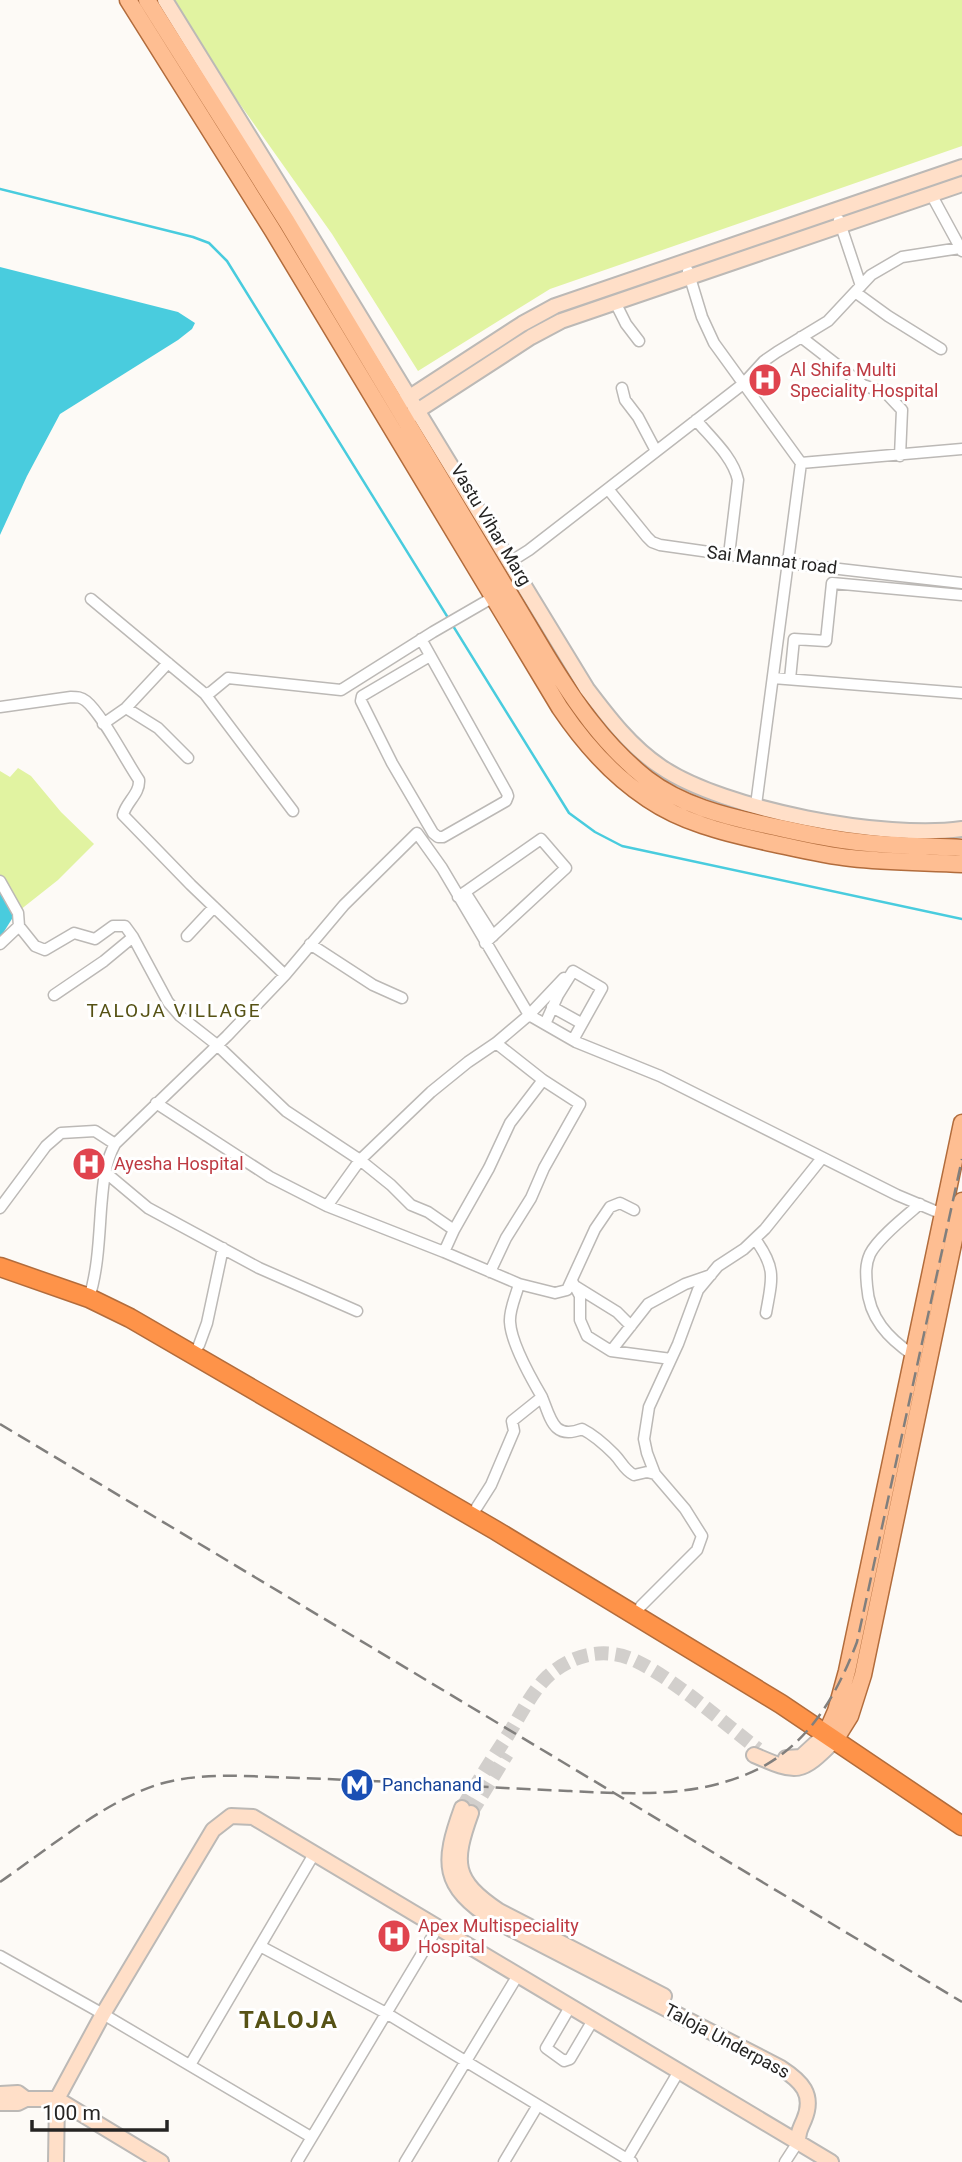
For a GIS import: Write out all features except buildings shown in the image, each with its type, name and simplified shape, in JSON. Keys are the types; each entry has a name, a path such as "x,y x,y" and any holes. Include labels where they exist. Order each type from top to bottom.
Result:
{"highway":[{"path":"0,1255 90,1293 495,1530 962,1813"},
{"path":"0,1266 135,1308 199,1345 477,1507 787,1695 833,1733 962,1826"}],"main road":[{"path":"128,0 273,231 401,412"},
{"name":"Vastu Vihar Marg","path":"148,0 401,412 493,597 587,719 636,770 672,794 699,807 747,821 835,839 962,848"},
{"path":"493,597 575,729 625,782 664,809 718,830 817,852 862,859 962,864"},
{"path":"833,1733 857,1697 863,1675 950,1217 962,1123"},
{"path":"833,1733 913,1355 950,1217 962,1201"}],"street":[{"path":"165,0 401,412 510,562 587,689 635,746 659,766 693,786 716,795 808,818 857,826 910,831 962,830"},
{"path":"401,412 544,311 962,167"},
{"path":"401,412 542,331 572,317 962,184"},
{"path":"510,562 743,384 764,361 828,321 871,275 902,257 961,250 931,194"},
{"path":"837,209 858,289 888,316 941,349"},
{"path":"741,242 744,258"},
{"path":"685,261 707,330 801,463 756,805"},
{"path":"615,302 626,324 639,341"},
{"path":"801,337 863,386 886,393 902,410 900,456"},
{"path":"622,388 625,400 638,417 656,451"},
{"path":"696,420 737,474 729,555"},
{"path":"801,463 962,449"},
{"name":"Sai Mannat road","path":"608,489 652,542 787,563 962,583"},
{"path":"790,679 794,639 826,641 832,583 962,595"},
{"path":"205,694 228,678 341,690 493,597"},
{"path":"91,599 205,694 293,811"},
{"path":"421,639 508,796 506,800 443,837 433,833 392,763 361,701 362,696 430,656"},
{"path":"103,724 126,708 168,663"},
{"path":"773,678 962,693"},
{"path":"0,707 79,697 88,702 139,780 140,787 123,815 285,975"},
{"path":"126,708 158,728 188,758"},
{"path":"90,1293 105,1172 108,1157 115,1144 285,975 344,905 417,833 462,894 529,1015 573,1040 660,1076 897,1195 950,1217"},
{"path":"462,894 541,839 566,868 489,940"},
{"path":"0,881 18,913 19,926 36,946 45,950 74,933 95,939 113,926 125,926 168,1002 180,1016 217,1045 286,1111 360,1160 411,1205 428,1212 454,1230"},
{"path":"187,936 214,907"},
{"path":"0,944 19,926"},
{"path":"54,995 104,961 133,937"},
{"path":"310,944 373,985 402,998"},
{"path":"545,1024 573,971 602,988 573,1040"},
{"path":"327,1206 360,1160 430,1092 496,1043 529,1015 565,978"},
{"path":"552,1007 581,1023"},
{"path":"490,1272 580,1104 543,1080 496,1043"},
{"path":"444,1252 510,1123 543,1080"},
{"path":"156,1103 270,1177 327,1206 519,1284 543,1291 563,1292 573,1283 596,1229 610,1207 620,1203 634,1210"},
{"path":"0,1208 46,1146 61,1133 95,1131 115,1144"},
{"path":"641,1606 697,1550 702,1535 656,1474 647,1453 644,1439 649,1407 698,1290 719,1266 744,1249 765,1229 822,1158"},
{"path":"105,1172 148,1208 259,1268 357,1311"},
{"path":"913,1355 893,1342 874,1317 868,1300 866,1268 871,1252 920,1204"},
{"path":"755,1239 767,1256 773,1278 766,1313"},
{"path":"199,1345 207,1323 223,1248"},
{"path":"611,1351 648,1304 685,1284 711,1275"},
{"path":"573,1283 617,1312 631,1326"},
{"path":"573,1283 580,1296 580,1320 587,1336 611,1351 671,1359"},
{"path":"519,1284 509,1320 517,1346 551,1420 562,1433 570,1434 582,1429 592,1434 614,1453 625,1471 634,1475 646,1472 656,1474"},
{"path":"477,1507 491,1485 514,1431 512,1421 542,1397"},
{"path":"756,1752 781,1767 793,1769 807,1765 833,1733"},
{"name":"Taloja Underpass","path":"466,1810 450,1840 449,1866 458,1890 472,1906 494,1920 781,2068 799,2080 806,2093 808,2107 797,2132 797,2142"},
{"path":"56,2162 57,2099 103,2014 213,1830 232,1816 253,1817 831,2162"},
{"path":"190,2065 314,1854"},
{"path":"297,2162 438,1927"},
{"path":"260,1945 386,2013 629,2160 679,2071"},
{"path":"0,1956 311,2137"},
{"path":"405,2162 518,1975"},
{"path":"570,2007 547,2048 564,2061 570,2059 593,2020"},
{"path":"0,2094 18,2093 26,2099"},
{"path":"0,2104 18,2103 26,2099 57,2099 161,2162"},
{"path":"504,2162 538,2105"},
{"path":"785,2162 797,2142"}],"green space":[{"path":"166,0 962,0 962,146 550,289 418,371 332,234"},
{"path":"18,768 31,776 61,812 94,844 58,880 15,914 0,893 0,771 10,777"}],"water":[{"path":"0,267 178,312 195,323 192,329 178,340 60,414 0,535"},
{"path":"0,893 15,914 0,938"}],"waterway":[{"path":"0,189 193,237 209,243 227,261 569,813 595,832 622,846 962,919"}],"tunnel":[{"path":"462,1808 541,1683 567,1663 589,1655 601,1653 624,1656 651,1669 683,1690 758,1749"},
{"path":"471,1813 507,1754"}],"railway":[{"path":"0,1882 106,1809 150,1787 188,1778 251,1776 643,1793 717,1784 741,1777 781,1755 810,1728 821,1713 841,1679 857,1642 962,1159"},
{"path":"0,1424 962,2002"}],"place":[{"name":"Al Shifa Multi Speciality Hospital","path":"765,380"},
{"name":"Ayesha Hospital","path":"89,1164"},
{"name":"Panchanand","path":"357,1785"},
{"name":"Apex Multispeciality Hospital","path":"394,1936"}],"district":[{"name":"TALOJA VILLAGE","path":"174,1010"},
{"name":"TALOJA","path":"289,2020"}]}
